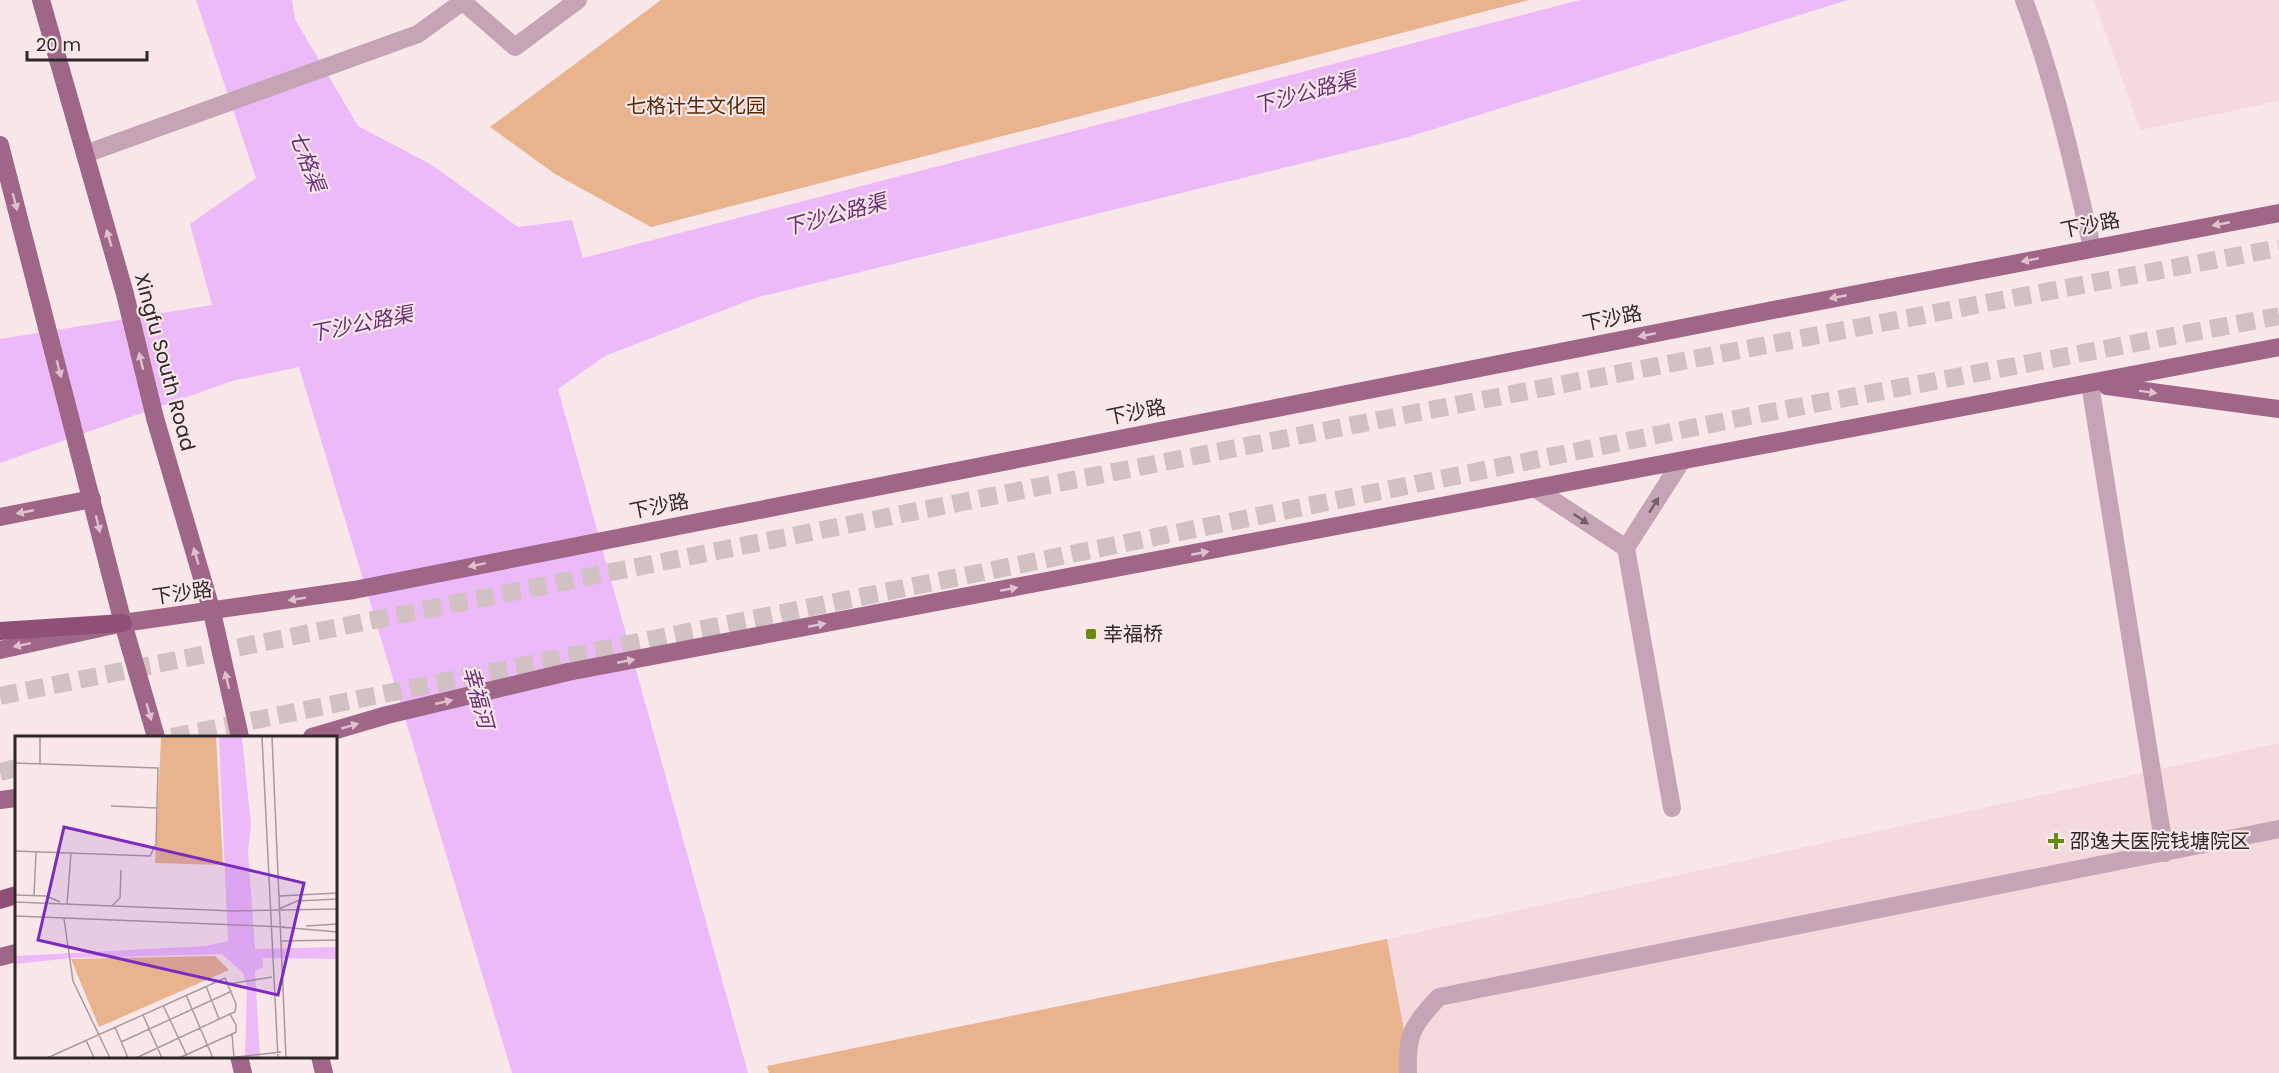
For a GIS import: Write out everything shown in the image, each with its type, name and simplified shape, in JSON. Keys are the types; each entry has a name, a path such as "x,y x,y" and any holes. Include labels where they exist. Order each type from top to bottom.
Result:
{"highway":[{"path":"0,631 123,623"},
{"path":"0,900 15,895"}],"main road":[{"name":"Xingfu South Road","path":"40,0 125,294 155,418 212,612 240,736"},
{"path":"0,145 123,623 156,736"},
{"name":"下沙路","path":"0,650 123,623 354,590 2279,213"},
{"path":"315,736 387,715 568,672 2279,347"},
{"path":"2090,384 2279,409"},
{"path":"0,517 92,499"},
{"path":"0,800 15,798"},
{"path":"0,957 15,953"},
{"path":"239,1058 243,1073"},
{"path":"320,1058 324,1073"}],"street":[{"path":"85,153 418,34 462,1 515,47 578,0"},
{"path":"2024,0 2040,44 2072,160 2092,248"},
{"path":"2090,384 2165,853"},
{"path":"1672,808 1626,548 1681,462"},
{"path":"1536,489 1626,548"},
{"path":"1408,1073 1407,1052 1417,1020 1439,997 2279,829"}],"shaded area":[{"path":"2094,0 2279,0 2279,101 2140,130"},
{"name":"邵逸夫医院钱塘院区","path":"2279,743 2279,1073 1412,1073 1387,939"}],"green space":[{"name":"七格计生文化园","path":"661,0 1529,0 651,227 555,174 490,127"},
{"path":"1387,939 1412,1073 769,1073 767,1066"}],"water":[{"path":"196,0 292,0 295,19 358,126 432,165 518,227 572,220 583,258 1580,0 1848,0 1405,138 755,298 605,356 558,389 748,1073 512,1073 299,367 232,381 0,463 0,339 212,305 190,224 256,178"}],"tunnel":[{"path":"0,696 1139,467 2279,248"},
{"path":"177,736 1750,416 2279,316"},
{"path":"0,772 15,768"}],"place":[{"name":"幸福桥","path":"1091,634"},
{"name":"邵逸夫医院钱塘院区","path":"2056,841"}],"water label":[{"name":"下沙公路渠","path":"1305,93"},
{"name":"七格渠","path":"307,161"},
{"name":"下沙公路渠","path":"835,215"},
{"name":"下沙公路渠","path":"361,324"},
{"name":"幸福河","path":"478,697"}]}
